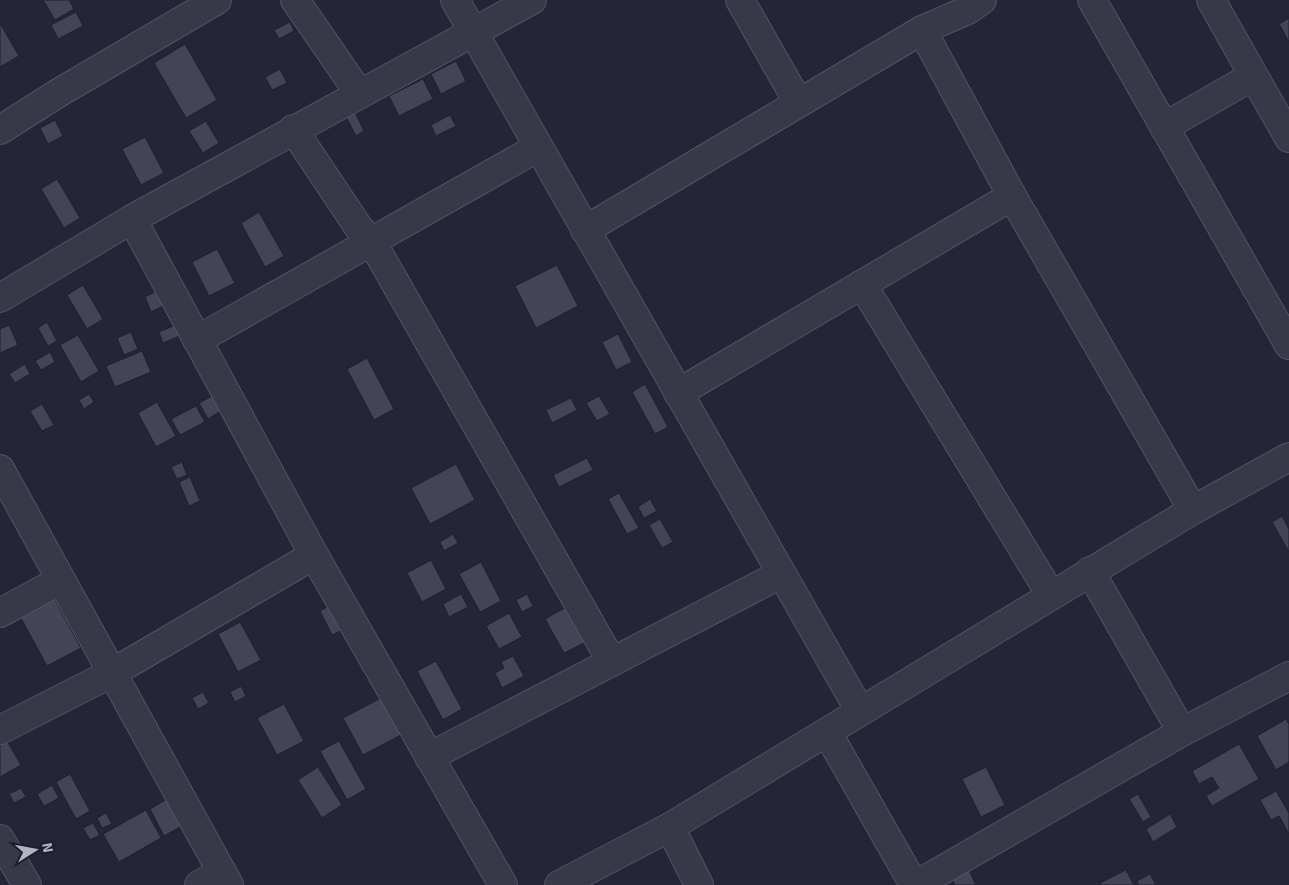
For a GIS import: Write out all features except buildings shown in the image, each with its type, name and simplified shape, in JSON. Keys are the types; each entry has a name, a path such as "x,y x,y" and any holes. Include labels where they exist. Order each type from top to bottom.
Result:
{"street":[{"path":"0,130 60,92 218,0"},
{"path":"295,0 359,93"},
{"path":"455,0 471,32 537,148 860,711"},
{"path":"0,298 132,219 293,129 532,0"},
{"path":"740,0 798,102"},
{"path":"1092,0 1289,345"},
{"path":"1211,0 1289,138"},
{"path":"585,230 798,102 971,3"},
{"path":"922,30 1012,196 1193,510"},
{"path":"1164,126 1253,76"},
{"path":"293,129 359,228 372,242 612,662"},
{"path":"196,340 537,148"},
{"path":"678,393 1012,196"},
{"path":"132,219 314,555 503,885"},
{"path":"862,284 1051,595"},
{"path":"559,885 670,827 1090,571 1193,510 1289,457"},
{"path":"0,469 112,673 217,881"},
{"path":"0,730 112,673 314,555"},
{"path":"1090,571 1182,732"},
{"path":"429,757 781,574"},
{"path":"0,613 61,580"},
{"path":"828,732 915,885 1182,732 1289,676"},
{"path":"670,827 699,885"},
{"path":"0,839 27,885"}]}
